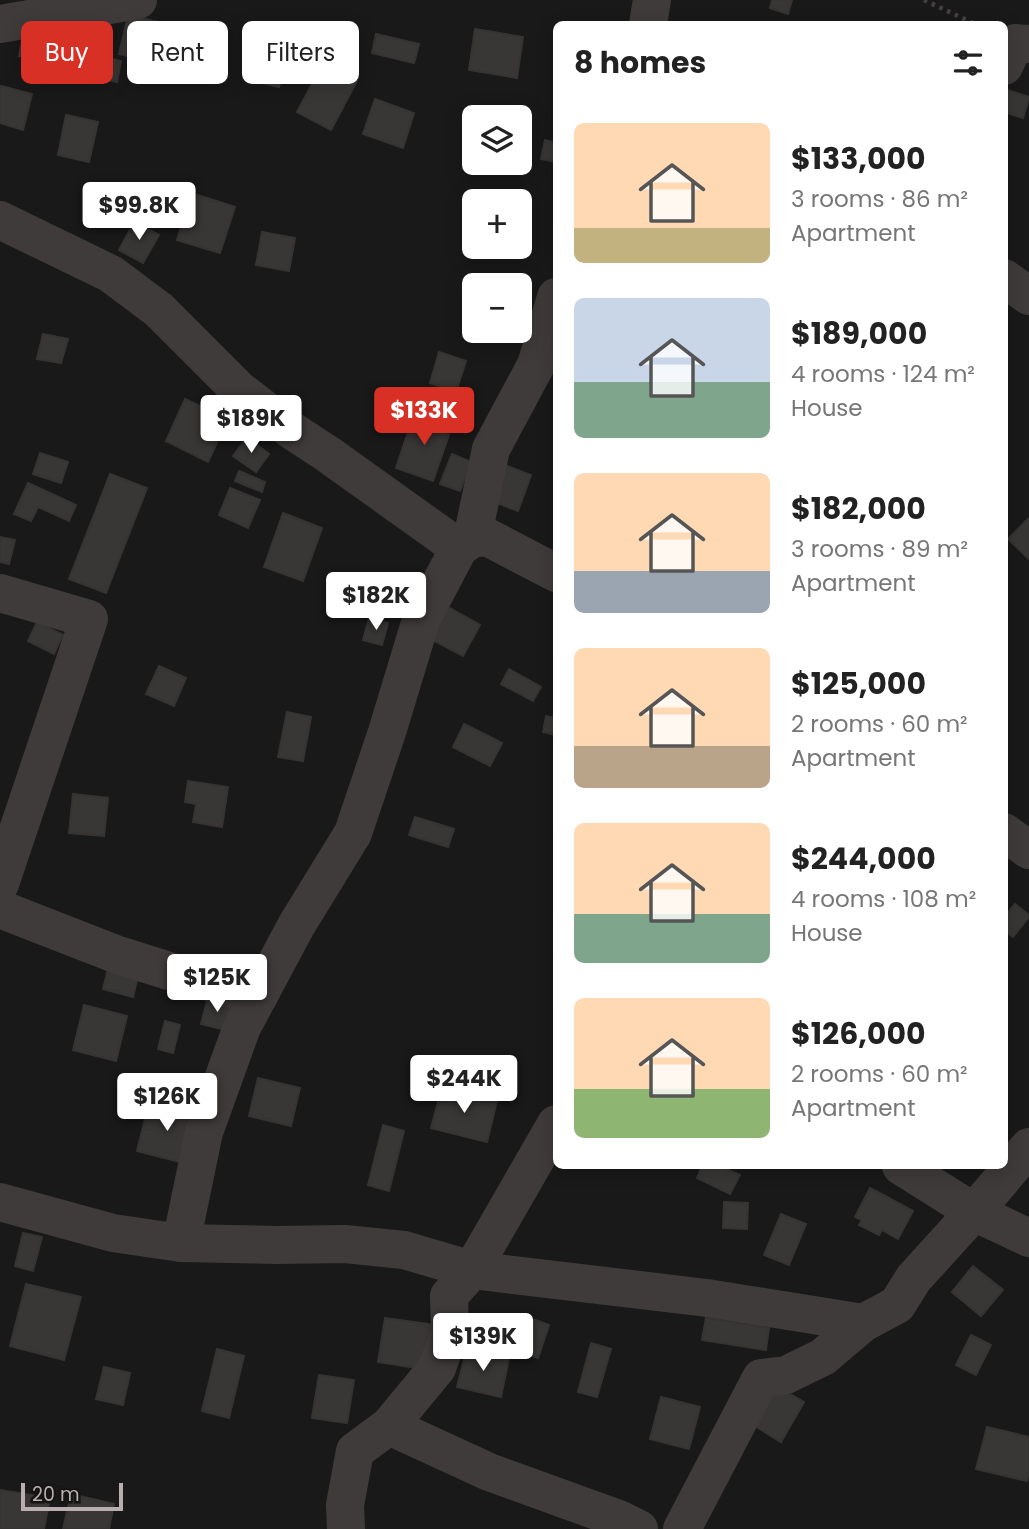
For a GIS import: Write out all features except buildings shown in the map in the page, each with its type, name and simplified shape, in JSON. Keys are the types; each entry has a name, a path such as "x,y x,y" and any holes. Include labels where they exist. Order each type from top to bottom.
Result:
{"street":[{"path":"0,24 138,0"},
{"path":"648,21 652,0"},
{"path":"1008,58 1015,43 1029,44"},
{"path":"0,220 111,274 159,310 238,389 291,430 466,543 487,537 553,571"},
{"path":"1008,281 1029,296"},
{"path":"181,1243 204,1132 242,1027 296,926 353,833 421,620 466,543 491,449 536,365 553,307"},
{"path":"0,593 89,619 0,884"},
{"path":"1008,835 1029,850"},
{"path":"0,909 118,955 259,996"},
{"path":"346,1529 345,1505 355,1451 389,1426 437,1368 450,1331 449,1296 472,1270 553,1129"},
{"path":"682,1529 761,1378 786,1375 823,1357 863,1323 897,1305 915,1278 1029,1147"},
{"path":"906,1169 974,1212 1029,1238"},
{"path":"0,1202 113,1233 181,1243 345,1244 404,1250 472,1270 707,1298 863,1323"},
{"path":"389,1426 489,1472 619,1519 639,1529"}],"path":[{"path":"924,0 969,21"}]}
